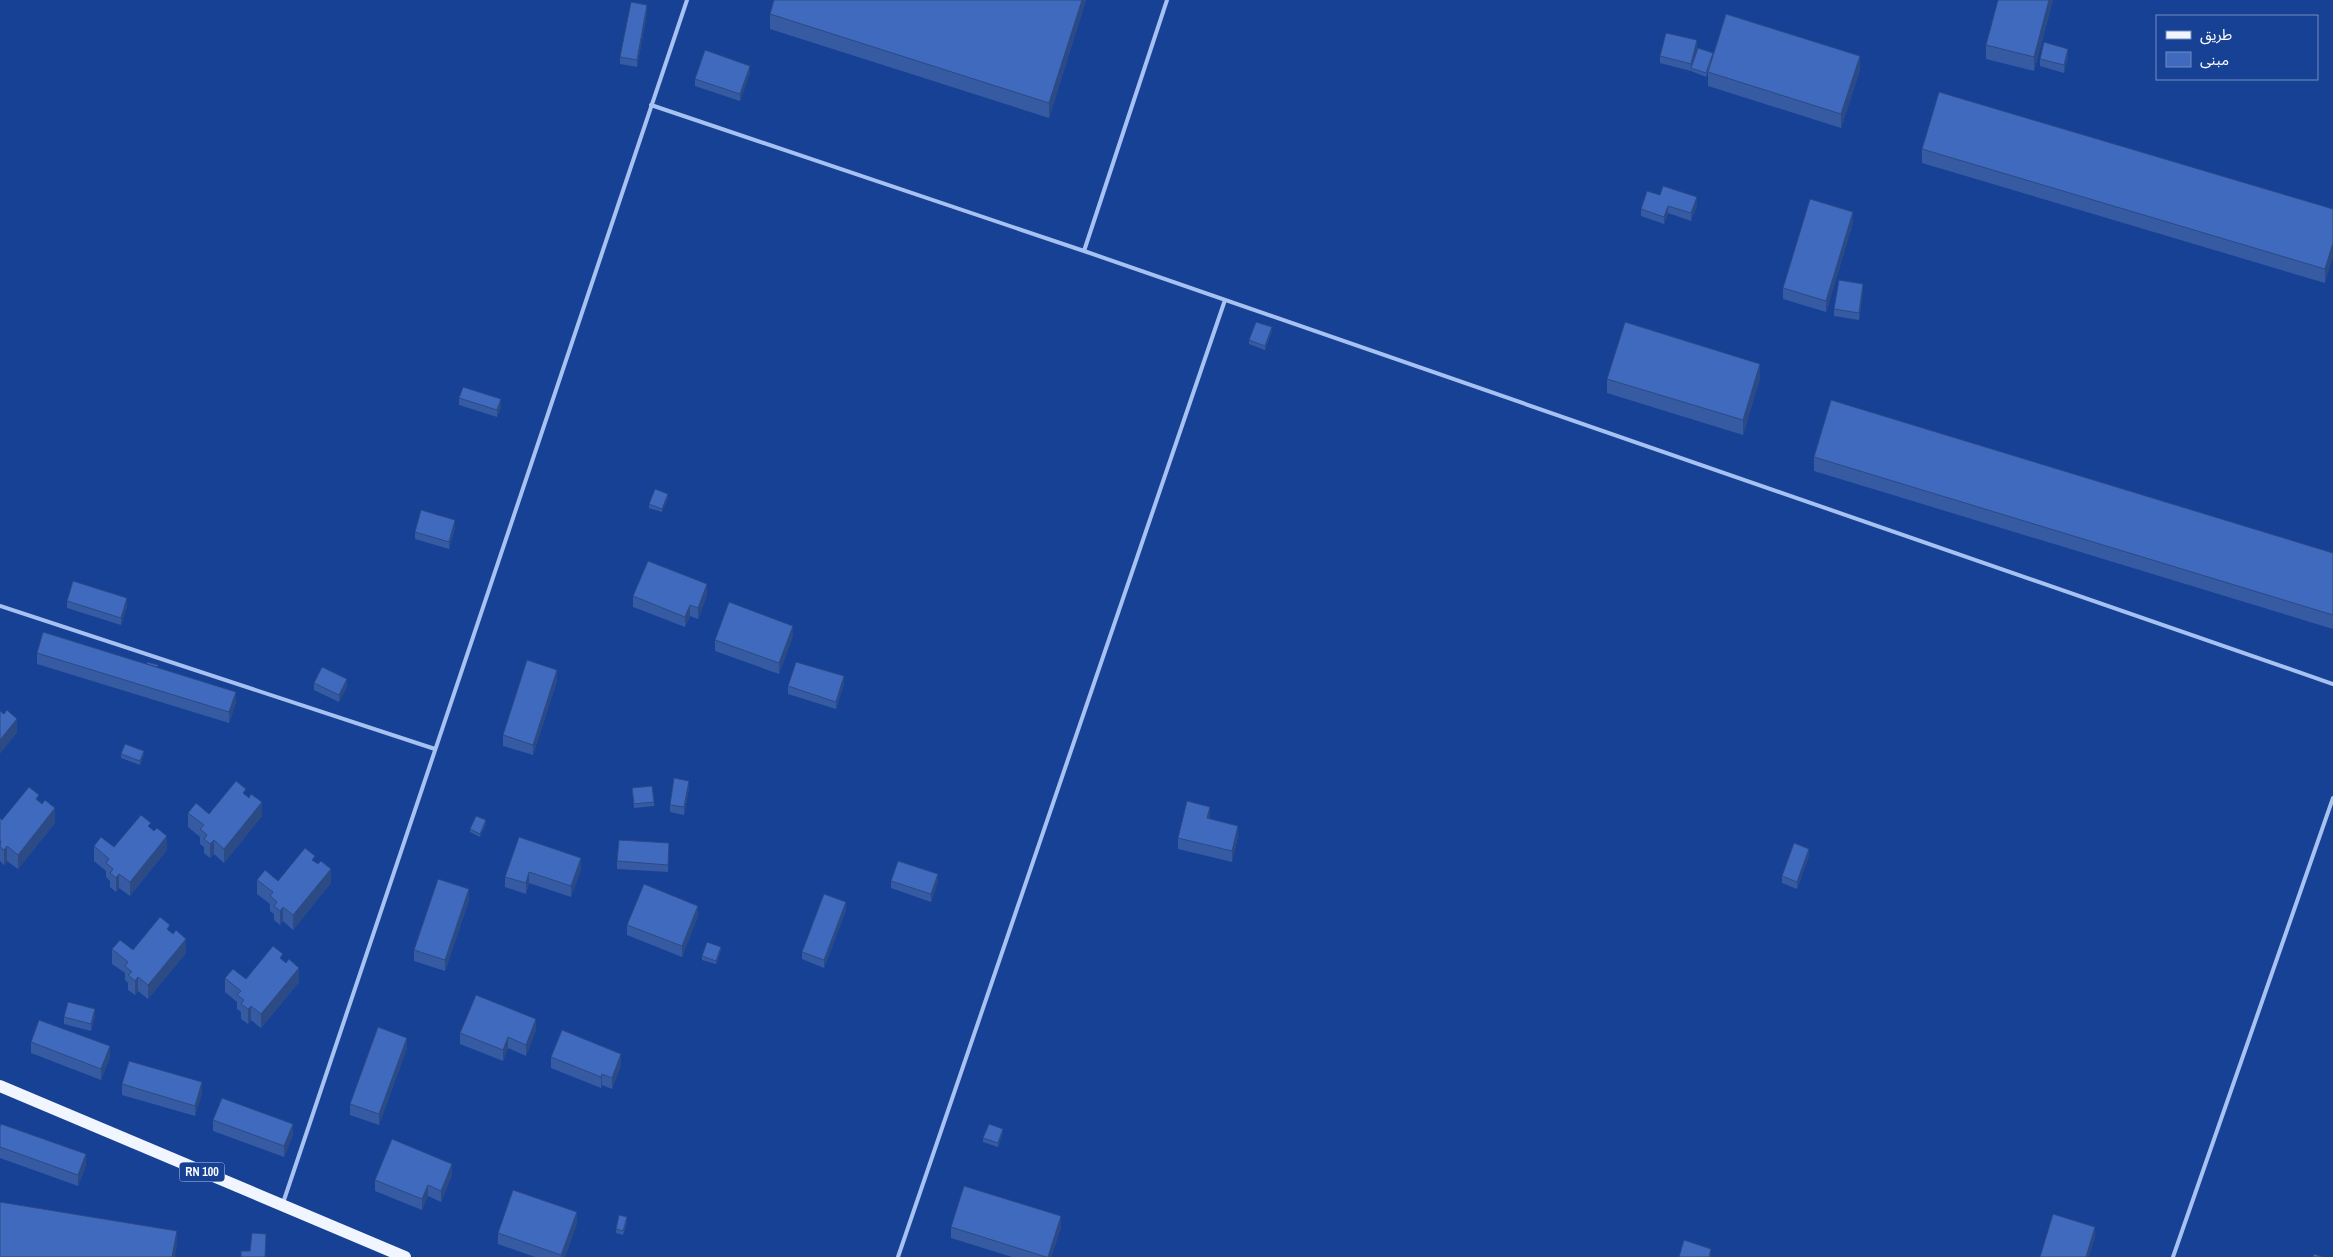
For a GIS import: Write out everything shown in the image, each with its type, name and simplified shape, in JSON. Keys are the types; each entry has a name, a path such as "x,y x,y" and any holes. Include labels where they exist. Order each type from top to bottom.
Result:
{"main road":[{"name":"RN 100","path":"0,1086 405,1257"}],"lane":[{"path":"282,1205 687,0"},
{"path":"1084,252 1167,0"},
{"path":"651,105 1225,300 2333,684"},
{"path":"898,1257 1225,300"},
{"path":"0,606 435,749"},
{"path":"2173,1257 2333,798"}],"building":[{"path":"774,0 1082,0 1049,103 770,14"},
{"path":"1998,0 2049,0 2034,57 1986,45"},
{"path":"631,2 647,5 637,60 620,57"},
{"path":"1726,14 1860,56 1841,114 1708,72"},
{"path":"1666,33 1697,40 1691,64 1660,56"},
{"path":"2044,42 2068,49 2064,65 2040,59"},
{"path":"1698,48 1713,53 1706,73 1691,68"},
{"path":"705,50 750,66 740,94 695,79"},
{"path":"1939,92 2333,209 2333,243 2325,269 1922,149"},
{"path":"1663,186 1697,197 1691,213 1668,206 1664,217 1641,209 1647,191 1660,195"},
{"path":"1810,199 1853,212 1826,301 1783,288"},
{"path":"1839,280 1863,284 1859,313 1834,309"},
{"path":"1256,322 1272,327 1265,346 1249,340"},
{"path":"1625,322 1760,364 1743,420 1607,379"},
{"path":"463,387 501,399 497,410 459,398"},
{"path":"1831,400 2333,553 2333,615 1814,457"},
{"path":"655,489 668,494 662,509 649,504"},
{"path":"421,510 455,520 449,542 415,532"},
{"path":"648,561 707,584 698,608 690,605 685,617 633,596"},
{"path":"73,581 127,598 121,618 67,601"},
{"path":"729,602 793,626 779,663 715,640"},
{"path":"43,632 236,692 229,712 37,653"},
{"path":"527,660 557,670 533,745 503,735"},
{"path":"147,662 158,665 157,667 147,664"},
{"path":"796,662 844,676 836,702 788,686"},
{"path":"322,667 347,679 339,695 314,683"},
{"path":"7,710 17,719 0,740 0,711 4,714"},
{"path":"125,744 144,751 140,761 121,754"},
{"path":"674,778 689,781 684,807 670,805"},
{"path":"236,781 246,789 243,793 249,798 251,794 262,802 224,849 214,840 210,844 204,839 207,835 200,829 204,825 188,813 196,803 209,814"},
{"path":"652,786 654,802 634,804 632,788"},
{"path":"29,787 39,795 36,799 42,804 45,800 55,808 18,855 7,846 4,850 0,847 0,818 2,820"},
{"path":"1187,801 1210,807 1207,818 1238,826 1232,851 1178,838"},
{"path":"141,815 151,823 148,826 154,831 157,828 167,836 130,882 119,874 116,878 110,873 113,869 106,863 109,859 94,846 101,837 114,847"},
{"path":"476,816 486,820 480,834 470,829"},
{"path":"519,837 581,858 571,886 529,872 526,883 505,877"},
{"path":"619,840 669,843 668,865 617,861"},
{"path":"1794,843 1809,849 1797,882 1782,876"},
{"path":"305,848 315,856 312,860 318,864 321,861 331,869 293,915 283,907 280,911 274,906 277,902 270,896 273,892 257,880 265,870 278,881"},
{"path":"898,861 938,874 931,894 891,881"},
{"path":"438,879 469,889 445,960 414,950"},
{"path":"644,884 698,906 682,946 627,925"},
{"path":"824,894 846,902 824,960 802,952"},
{"path":"160,917 170,925 167,929 173,934 176,930 186,939 148,985 138,977 135,981 128,975 132,972 125,966 128,962 112,949 120,940 133,950"},
{"path":"707,942 721,947 716,961 702,956"},
{"path":"273,946 283,954 280,958 286,963 289,959 299,968 261,1014 251,1006 248,1009 241,1004 244,1000 237,995 241,991 225,978 233,969 246,979"},
{"path":"476,995 536,1019 526,1045 508,1037 503,1050 460,1033"},
{"path":"68,1002 95,1009 91,1024 64,1017"},
{"path":"39,1020 110,1046 101,1069 31,1042"},
{"path":"378,1027 407,1038 379,1114 350,1104"},
{"path":"562,1030 621,1054 612,1078 602,1074 601,1077 551,1057"},
{"path":"129,1061 202,1082 195,1106 122,1084"},
{"path":"222,1098 293,1124 284,1146 213,1120"},
{"path":"1,1124 86,1154 78,1175 0,1147"},
{"path":"989,1124 1003,1129 998,1143 983,1138"},
{"path":"392,1139 452,1164 441,1191 428,1185 422,1199 375,1180"},
{"path":"964,1186 1061,1216 1048,1257 951,1227"},
{"path":"513,1190 577,1212 561,1255 498,1233"},
{"path":"0,1202 177,1231 172,1257 0,1257"},
{"path":"2053,1214 2095,1227 2086,1257 2040,1257"},
{"path":"619,1215 627,1217 623,1231 616,1229"},
{"path":"252,1233 266,1234 265,1257 241,1257 241,1251 250,1251"},
{"path":"1684,1240 1711,1249 1709,1257 1679,1257"}]}
